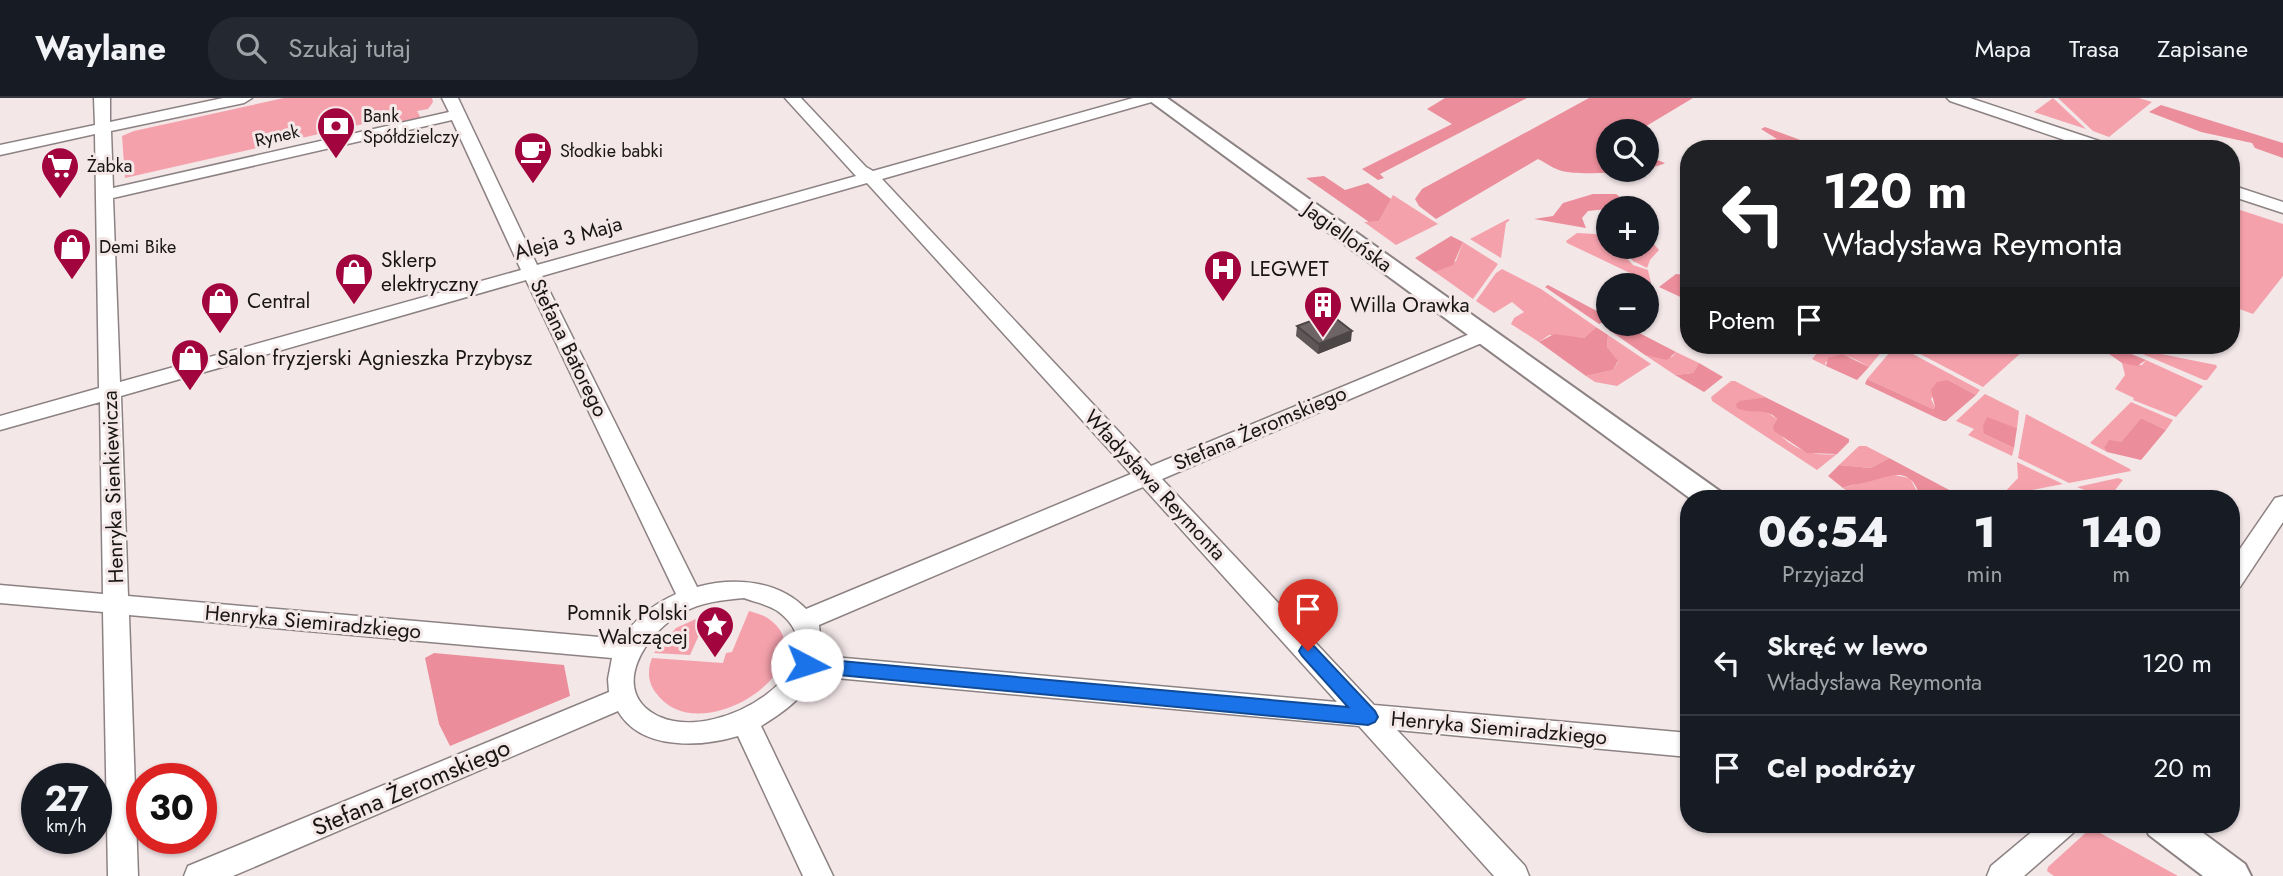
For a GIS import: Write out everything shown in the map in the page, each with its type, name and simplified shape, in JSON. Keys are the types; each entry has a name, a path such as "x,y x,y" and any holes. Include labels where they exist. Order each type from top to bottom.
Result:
{"street":[{"name":"Henryka Sienkiewicza","path":"102,98 122,876"},
{"path":"0,150 244,98"},
{"name":"Władysława Reymonta","path":"793,98 860,171 870,176 1514,876"},
{"name":"Aleja 3 Maja","path":"0,423 1150,98"},
{"name":"Jagiellońska","path":"1155,98 1699,490"},
{"path":"1955,98 2081,140"},
{"name":"Rynek","path":"105,195 454,106"},
{"name":"Stefana Batorego","path":"454,106 690,598"},
{"path":"2240,193 2283,208"},
{"name":"Stefana Żeromskiego","path":"805,620 1484,335"},
{"path":"2240,568 2283,504"},
{"path":"745,589 770,594 791,604 805,620 811,641 807,665 794,687 773,708 746,723 715,733 684,734 656,729 635,716 622,698 619,674 627,649 642,629 690,598 718,591 745,589"},
{"name":"Henryka Siemiradzkiego","path":"0,594 627,649"},
{"name":"Henryka Siemiradzkiego","path":"807,665 1680,745"},
{"name":"Stefana Żeromskiego","path":"199,876 622,698"},
{"path":"746,723 818,876"},
{"path":"2003,876 2049,833"},
{"path":"2174,833 2232,876"}],"shaded area":[{"path":"284,98 432,98 433,102 428,109 417,111 421,118 398,123 394,117 125,178 122,136 134,131"},
{"path":"1445,98 1527,98 1380,174 1384,178 1378,180 1362,169 1452,124 1427,109"},
{"path":"1589,98 1693,98 1658,119 1596,119 1596,173 1559,170 1538,159 1436,219 1419,206 1415,199 1422,189"},
{"path":"2053,98 2086,129 2034,112"},
{"path":"2058,98 2139,98 2152,102 2109,137 2093,131"},
{"path":"2161,105 2283,143 2283,158 2255,148 2252,143 2201,132 2149,112"},
{"path":"1765,127 1800,140 1767,140 1777,139 1761,129"},
{"path":"1324,176 1345,190 1368,183 1391,199 1379,221 1369,222 1306,178"},
{"path":"1593,194 1619,196 1596,196 1596,210 1588,211 1582,218 1586,228 1534,219 1553,216 1563,203"},
{"path":"1393,195 1438,224 1396,245 1364,222 1379,221"},
{"path":"2240,210 2283,224 2283,276 2253,314 2240,309"},
{"path":"1510,220 1506,223 1501,258 1470,239"},
{"path":"1577,233 1595,234 1596,257 1567,243 1566,241"},
{"path":"1451,236 1463,242 1453,265 1435,272 1415,258"},
{"path":"1463,242 1498,264 1473,299 1435,272 1456,261"},
{"path":"1601,259 1627,259 1633,265 1648,270 1649,273 1630,273"},
{"path":"1631,259 1651,259 1647,268"},
{"path":"1502,269 1541,289 1596,327 1584,338 1549,335 1539,342 1511,324 1514,318 1524,312 1512,302 1494,313 1476,301 1496,273"},
{"path":"1676,274 1680,274 1680,297 1659,287"},
{"path":"1548,285 1596,311 1596,322 1545,287"},
{"path":"1596,327 1596,336 1608,336 1607,347 1618,361 1613,370 1586,376 1539,342 1554,334 1584,338"},
{"path":"1609,336 1651,364 1617,386 1595,382 1586,376 1613,370 1618,362 1607,347"},
{"path":"1618,336 1645,336 1676,352 1667,360 1645,355"},
{"path":"1676,352 1699,363 1693,373 1675,375 1645,355 1672,357"},
{"path":"1816,354 1880,354 1869,367 1847,356 1836,356 1825,363 1826,366 1812,359"},
{"path":"1842,354 1869,367 1857,380 1826,366 1828,358"},
{"path":"1888,354 1913,354 1980,390 1976,395 1948,380 1931,399 1935,407 1933,409 1867,379"},
{"path":"1920,354 2020,354 1983,387"},
{"path":"2109,354 2131,354 2146,360 2137,366 2122,363"},
{"path":"2143,354 2161,354 2216,365 2207,380"},
{"path":"2146,360 2203,386 2176,417 2133,400 2134,398 2115,389 2125,375 2122,363 2142,365"},
{"path":"1699,363 1723,377 1704,392 1675,375 1693,373"},
{"path":"1867,379 1933,409 1935,407 1931,390 1937,382 1948,380 1976,395 1943,421 1865,384"},
{"path":"1731,381 1765,397 1748,400 1777,419 1773,426 1793,445 1818,454 1837,454 1817,470 1712,401 1711,397"},
{"path":"1985,394 2019,411 2017,428 1987,418 1984,434 2014,448 2012,456 1968,435 1974,429 1956,421"},
{"path":"1765,397 1849,439 1849,442 1837,454 1807,453 1774,431 1773,426 1777,419 1773,415 1737,408 1736,404 1740,401"},
{"path":"2131,402 2173,420 2166,430 2141,418 2121,442 2104,448 2107,452 2090,443"},
{"path":"2026,414 2131,471 2069,483 2018,458"},
{"path":"1987,417 2017,428 2014,448 1984,434 1983,426"},
{"path":"2141,418 2166,430 2141,460 2107,452 2104,448 2109,440 2121,442"},
{"path":"1859,446 1866,446 1889,458 1871,468 1839,465"},
{"path":"1889,458 1949,490 1917,490 1908,477 1902,475 1843,488 1828,476 1839,465 1871,468"},
{"path":"2017,462 2063,484 2032,490 2007,490 2018,478"},
{"path":"1888,474 1910,478 1916,490 1846,490 1843,488"},
{"path":"2118,478 2123,480 2115,490 2085,490 2077,487"},
{"path":"749,611 769,619 784,638 784,658 772,678 752,696 727,708 701,714 676,709 656,693 649,676 652,658 723,663 726,653 732,652"},
{"path":"709,613 690,655 654,653 676,628"},
{"path":"434,653 564,665 570,696 450,746 439,724 425,658"},
{"path":"2085,833 2100,833 2178,876 2054,876 2047,871 2048,867"}],"building":[{"path":"1330,314 1352,331 1319,344 1297,326"}],"place":[{"name":"Bank Spółdzielczy","path":"336,160"},
{"name":"Słodkie babki","path":"533,185"},
{"name":"Żabka","path":"60,200"},
{"name":"Demi Bike","path":"72,281"},
{"name":"LEGWET","path":"1223,303"},
{"name":"Sklerp elektryczny","path":"354,306"},
{"name":"Central","path":"220,335"},
{"name":"Willa Orawka","path":"1323,339"},
{"name":"Salon fryzjerski Agnieszka Przybysz","path":"190,392"},
{"name":"Pomnik Polski Walczącej","path":"715,659"}],"route":[{"path":"807,665 1368,717 1308,651"}]}
